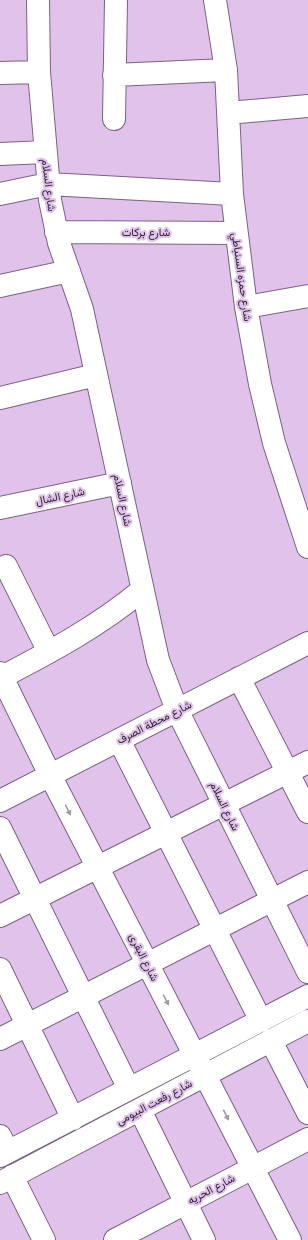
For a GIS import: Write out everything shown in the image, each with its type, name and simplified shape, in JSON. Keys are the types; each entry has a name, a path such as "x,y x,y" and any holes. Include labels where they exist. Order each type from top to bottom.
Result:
{"street":[{"name":"شارع السلام","path":"38,0 39,72 45,152 48,184 56,232 80,303 158,660 177,710 308,972"},
{"path":"114,119 116,0"},
{"name":"شارع حمزه السنباطي","path":"215,0 226,70 232,194 246,307 260,384 272,436 289,493 308,547"},
{"path":"114,75 226,70"},
{"path":"0,73 39,72"},
{"path":"228,113 308,106"},
{"path":"0,154 45,152"},
{"path":"0,194 48,184 232,194"},
{"name":"شارع بركات","path":"56,232 236,233"},
{"path":"0,286 69,271"},
{"path":"246,307 308,296"},
{"path":"0,398 96,375"},
{"name":"شارع الشال","path":"0,508 120,484"},
{"path":"6,566 49,652"},
{"path":"1,675 49,652 96,626 142,590"},
{"name":"شارع محطة الصرف","path":"0,801 308,643"},
{"name":"شارع البقرى","path":"1,675 50,775 290,1240"},
{"path":"239,678 308,812"},
{"path":"119,740 261,1021"},
{"path":"0,916 308,762"},
{"path":"0,828 129,1089"},
{"path":"0,1039 308,882"},
{"path":"0,969 73,1118"},
{"name":"شارع رفعت البيومى","path":"3,1148 73,1118 308,996"},
{"name":"شارع رفعت البيومى","path":"6,1180 308,1021"},
{"path":"271,1041 308,1113"},
{"path":"140,1110 204,1240"},
{"name":"شارع الحريه","path":"119,1239 308,1138"},
{"path":"6,1180 44,1240"}]}
